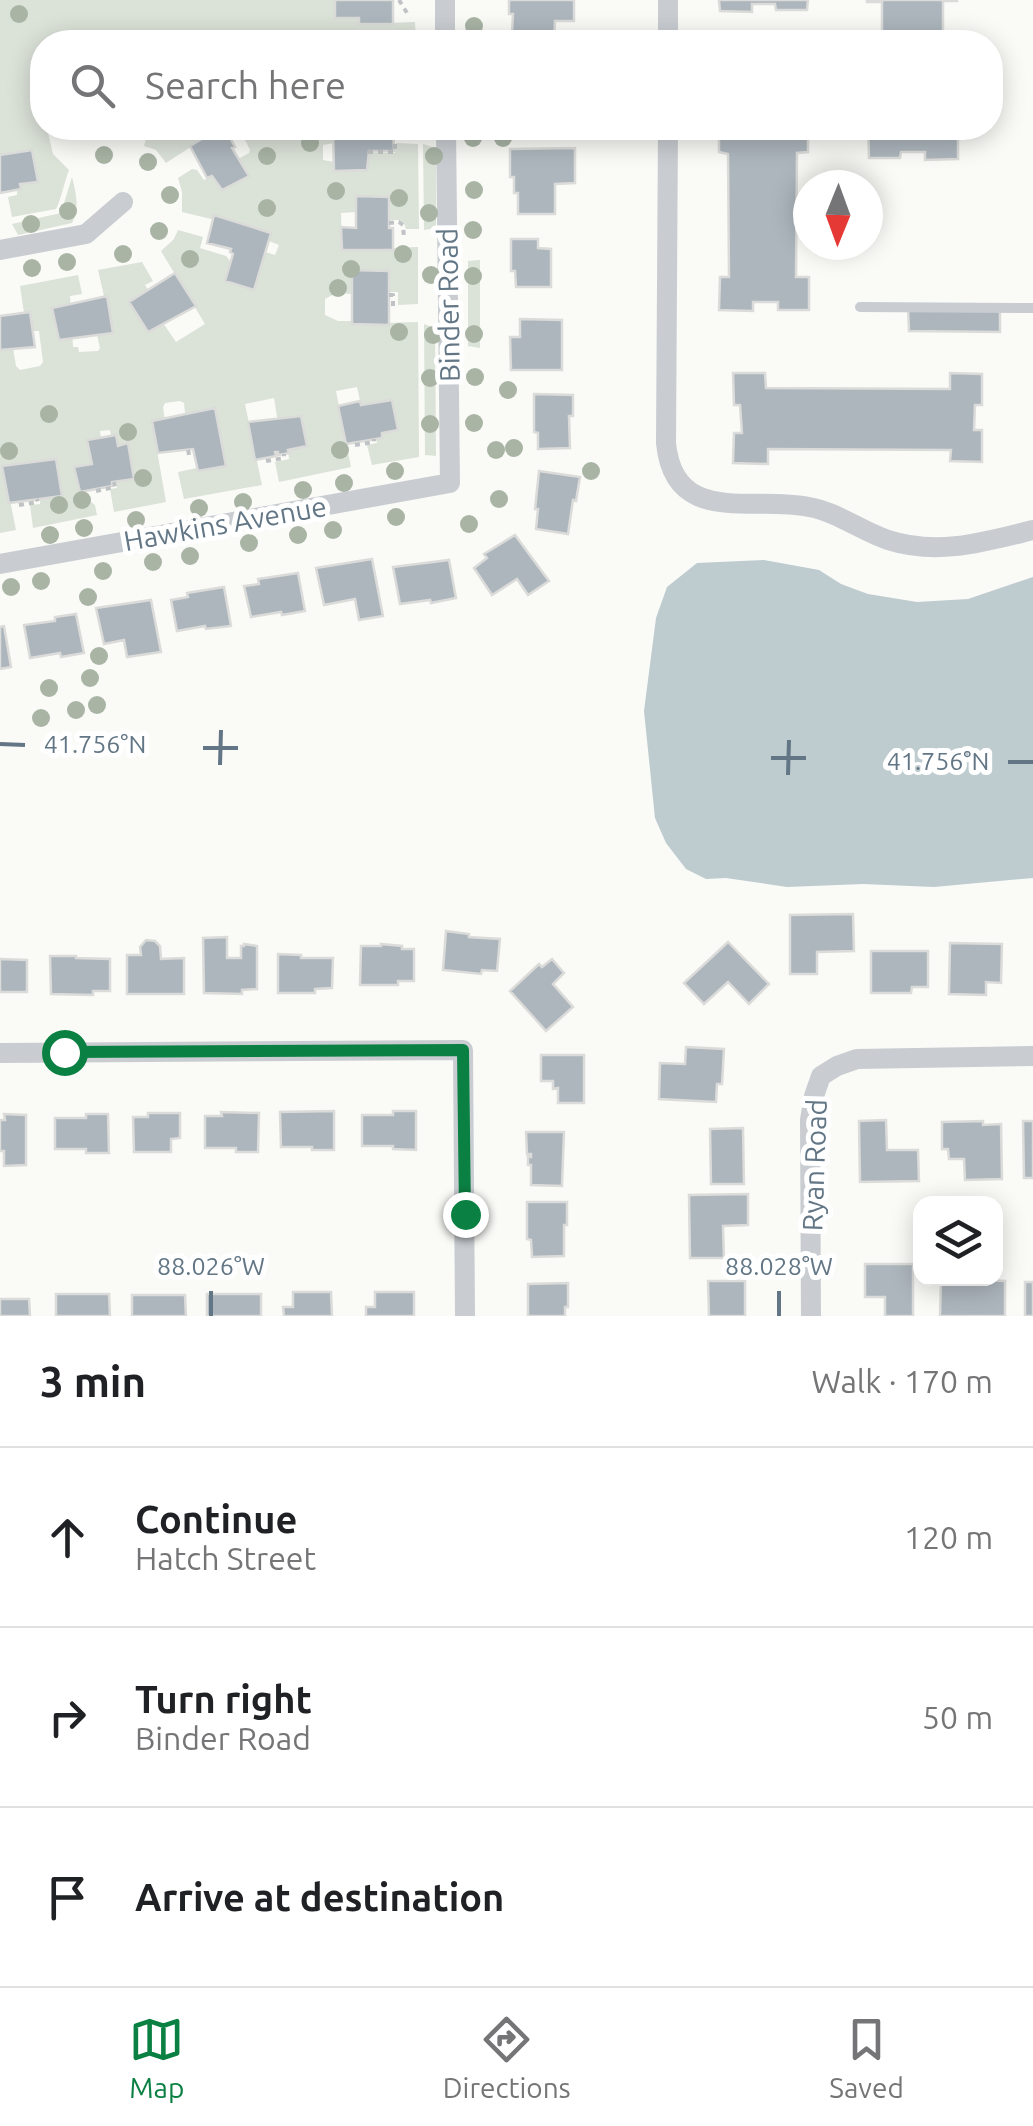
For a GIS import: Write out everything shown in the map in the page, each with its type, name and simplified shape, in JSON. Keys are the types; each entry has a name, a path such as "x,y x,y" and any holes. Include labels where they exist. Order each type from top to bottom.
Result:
{"street":[{"path":"445,0 446,30"},
{"path":"668,0 668,30"},
{"name":"Binder Road","path":"446,140 450,483"},
{"path":"668,140 666,443 668,463 675,477 700,499 714,503 813,507 886,539 936,549 968,546 1033,530"},
{"path":"0,250 86,234 123,202"},
{"name":"Hawkins Avenue","path":"0,564 450,483"},
{"path":"0,1053 463,1050 465,1316"},
{"name":"Ryan Road","path":"811,1316 810,1120 821,1076 857,1059 1033,1056"}],"lane":[{"path":"860,307 1033,308"}],"path":[{"path":"400,0 407,13"},
{"path":"368,152 395,152 395,140"},
{"path":"389,222 403,226 404,239"},
{"path":"389,296 393,295 394,310"},
{"path":"355,445 374,439"},
{"path":"188,450 190,459"},
{"path":"266,461 284,458 284,454"},
{"path":"96,490 114,488 114,482"},
{"path":"20,505 38,502 37,499"}],"shaded area":[{"path":"0,0 335,0 336,18 359,18 360,24 415,22 415,30 30,30 30,140 50,140 53,154 69,170 56,209 12,217 8,197 17,195 20,184 38,182 32,150 0,155"},
{"path":"146,140 201,140 166,163 156,150 144,146"},
{"path":"245,140 334,140 323,145 323,160 334,162 335,171 366,170 368,152 395,153 396,143 418,144 419,229 406,229 400,220 389,220 388,197 356,196 356,212 341,213 342,250 418,247 418,304 398,305 398,292 389,292 353,271 352,294 336,293 325,299 325,315 353,324 418,322 419,457 372,465 367,445 382,437 392,400 361,405 357,387 336,391 351,467 279,482 275,462 289,459 288,450 307,445 301,416 280,420 274,398 245,404 262,485 184,499 178,472 226,466 215,409 185,413 180,401 165,403 165,420 152,422 166,502 114,512 110,489 117,488 116,481 134,478 128,444 118,446 110,430 100,431 101,438 87,441 92,464 74,467 79,493 95,505 97,515 33,528 30,505 40,504 40,499 3,466 16,530 0,533 0,350 13,348 20,370 43,362 39,331 33,331 30,312 24,313 20,286 78,275 82,294 70,296 73,347 78,347 79,352 98,351 97,335 113,332 98,270 142,262 153,281 145,285 148,290 129,303 148,332 163,323 176,342 205,324 161,251 178,230 203,237 200,248 226,256 254,290 265,252 275,255 279,245 269,241 270,233 182,212 178,178 197,170 204,180 212,176 222,190 248,176 238,159 250,150"},
{"path":"423,144 436,148 436,228 424,230"},
{"path":"72,177 77,206 72,223 18,235 12,224 61,213"},
{"path":"480,260 480,348 468,346 468,261"},
{"path":"424,324 435,328 436,456 425,455"},
{"path":"764,560 819,570 868,594 917,602 968,599 1033,577 1033,878 934,887 787,887 706,879 686,869 666,843 655,818 644,711 656,618 667,587 697,563"}],"building":[{"path":"335,0 393,0 393,24 359,24 359,18 335,18"},
{"path":"509,0 574,0 574,21 555,21 555,30 512,30 513,14 509,14"},
{"path":"719,0 808,0 807,10 776,10 775,4 752,4 752,12 720,11"},
{"path":"957,0 943,1 943,30 882,30 882,2 867,2"},
{"path":"200,140 231,140 249,176 222,190 212,176 207,178 190,146"},
{"path":"333,140 394,140 394,151 369,151 367,170 334,171"},
{"path":"719,140 808,140 808,152 797,153 797,170 793,170 793,260 796,260 796,277 809,277 809,310 778,310 778,302 753,302 753,311 719,310 720,277 729,277 728,154 719,152"},
{"path":"868,140 958,140 958,159 925,160 925,152 901,152 900,158 869,158"},
{"path":"575,148 575,183 555,184 555,214 518,214 518,193 514,193 514,177 510,177 510,149"},
{"path":"32,150 38,182 20,184 21,189 0,193 0,155"},
{"path":"356,196 389,197 393,250 342,250 341,227 356,228"},
{"path":"214,215 271,233 254,290 225,281 233,254 231,249 207,243"},
{"path":"511,239 538,239 538,248 551,249 551,287 516,287 515,271 511,271"},
{"path":"352,270 389,271 389,325 352,324"},
{"path":"175,273 196,306 148,332 129,302"},
{"path":"107,296 113,333 59,340 52,308"},
{"path":"908,307 1000,308 1000,332 909,331"},
{"path":"30,312 35,347 0,350 0,316"},
{"path":"520,319 562,320 562,370 511,370 510,337 520,337"},
{"path":"733,373 765,373 766,388 950,389 950,373 982,374 982,405 975,405 974,430 982,430 982,462 950,461 951,450 768,449 768,464 733,463 734,433 742,433 740,405 734,405"},
{"path":"534,394 573,395 570,448 538,449"},
{"path":"392,400 398,430 382,433 382,438 346,444 338,406"},
{"path":"215,408 226,466 198,471 193,449 158,453 152,421"},
{"path":"301,416 307,446 255,460 248,422"},
{"path":"116,435 118,446 128,443 134,479 80,492 74,467 92,464 87,440"},
{"path":"56,459 62,496 9,503 2,466"},
{"path":"539,471 580,477 568,534 536,529"},
{"path":"515,535 549,581 528,595 517,579 492,595 474,568 487,558 484,554"},
{"path":"372,559 383,616 359,620 355,599 324,605 316,568"},
{"path":"449,560 456,598 400,604 393,567"},
{"path":"298,573 305,611 251,617 244,586 259,584 258,579"},
{"path":"224,587 231,626 177,631 171,600"},
{"path":"151,600 161,652 127,657 124,640 104,644 96,608"},
{"path":"76,614 84,653 30,658 24,625"},
{"path":"4,626 11,667 0,669 0,627"},
{"path":"853,914 854,951 817,952 817,974 790,974 790,915"},
{"path":"446,931 500,939 497,971 482,970 481,974 443,970"},
{"path":"227,937 227,958 241,958 244,944 257,946 257,989 242,990 242,994 204,993 203,938"},
{"path":"146,940 160,946 161,959 184,958 184,994 127,994 127,955 141,955 140,947"},
{"path":"728,942 769,984 749,1004 728,982 704,1004 684,983"},
{"path":"950,943 1002,944 1001,983 986,982 986,995 949,994"},
{"path":"381,944 414,949 414,981 360,985 361,946"},
{"path":"871,951 928,951 928,987 912,987 911,993 871,993"},
{"path":"278,954 333,958 332,988 315,989 315,993 278,993"},
{"path":"50,956 110,959 110,991 93,991 93,995 51,994"},
{"path":"0,959 27,960 27,992 0,992"},
{"path":"552,959 564,973 553,984 573,1007 546,1031 510,991 539,964 542,967"},
{"path":"686,1047 724,1049 722,1084 717,1084 716,1102 659,1099 660,1063 685,1064"},
{"path":"541,1055 584,1055 584,1103 558,1103 558,1088 553,1089 553,1081 541,1081"},
{"path":"334,1111 334,1150 281,1147 280,1112"},
{"path":"393,1111 416,1111 416,1150 362,1146 362,1115 393,1115"},
{"path":"221,1112 259,1113 258,1152 205,1148 205,1116 222,1116"},
{"path":"148,1113 180,1113 180,1138 171,1139 171,1152 134,1152 133,1117 148,1117"},
{"path":"4,1114 26,1115 26,1165 4,1166 0,1120 5,1120"},
{"path":"86,1114 108,1114 109,1153 55,1149 55,1118 86,1118"},
{"path":"886,1120 887,1150 918,1150 919,1181 860,1182 859,1121"},
{"path":"983,1121 983,1125 1001,1124 1002,1179 965,1180 964,1159 949,1159 948,1149 942,1149 942,1122"},
{"path":"1023,1121 1033,1121 1033,1178 1024,1178"},
{"path":"743,1128 744,1184 711,1184 710,1129"},
{"path":"526,1132 564,1132 562,1186 531,1185"},
{"path":"748,1194 748,1225 723,1226 724,1258 690,1258 689,1195"},
{"path":"527,1202 567,1202 564,1256 532,1257 531,1240 527,1239"},
{"path":"865,1264 913,1264 913,1316 885,1316 885,1297 865,1297"},
{"path":"708,1281 745,1281 745,1316 709,1316"},
{"path":"1005,1281 1005,1316 940,1316 941,1286 1003,1286"},
{"path":"1025,1282 1033,1282 1033,1316 1025,1316"},
{"path":"568,1283 565,1316 528,1316 528,1284"},
{"path":"293,1292 331,1292 332,1316 284,1316 283,1307 293,1307"},
{"path":"375,1292 414,1292 414,1316 366,1316 366,1307 375,1307"},
{"path":"56,1294 109,1294 110,1316 56,1316"},
{"path":"207,1294 261,1294 261,1316 207,1316"},
{"path":"132,1295 185,1295 186,1316 132,1316"},
{"path":"0,1299 29,1299 30,1316 0,1316"}],"route":[{"path":"64,1052 463,1050 465,1214"}]}
